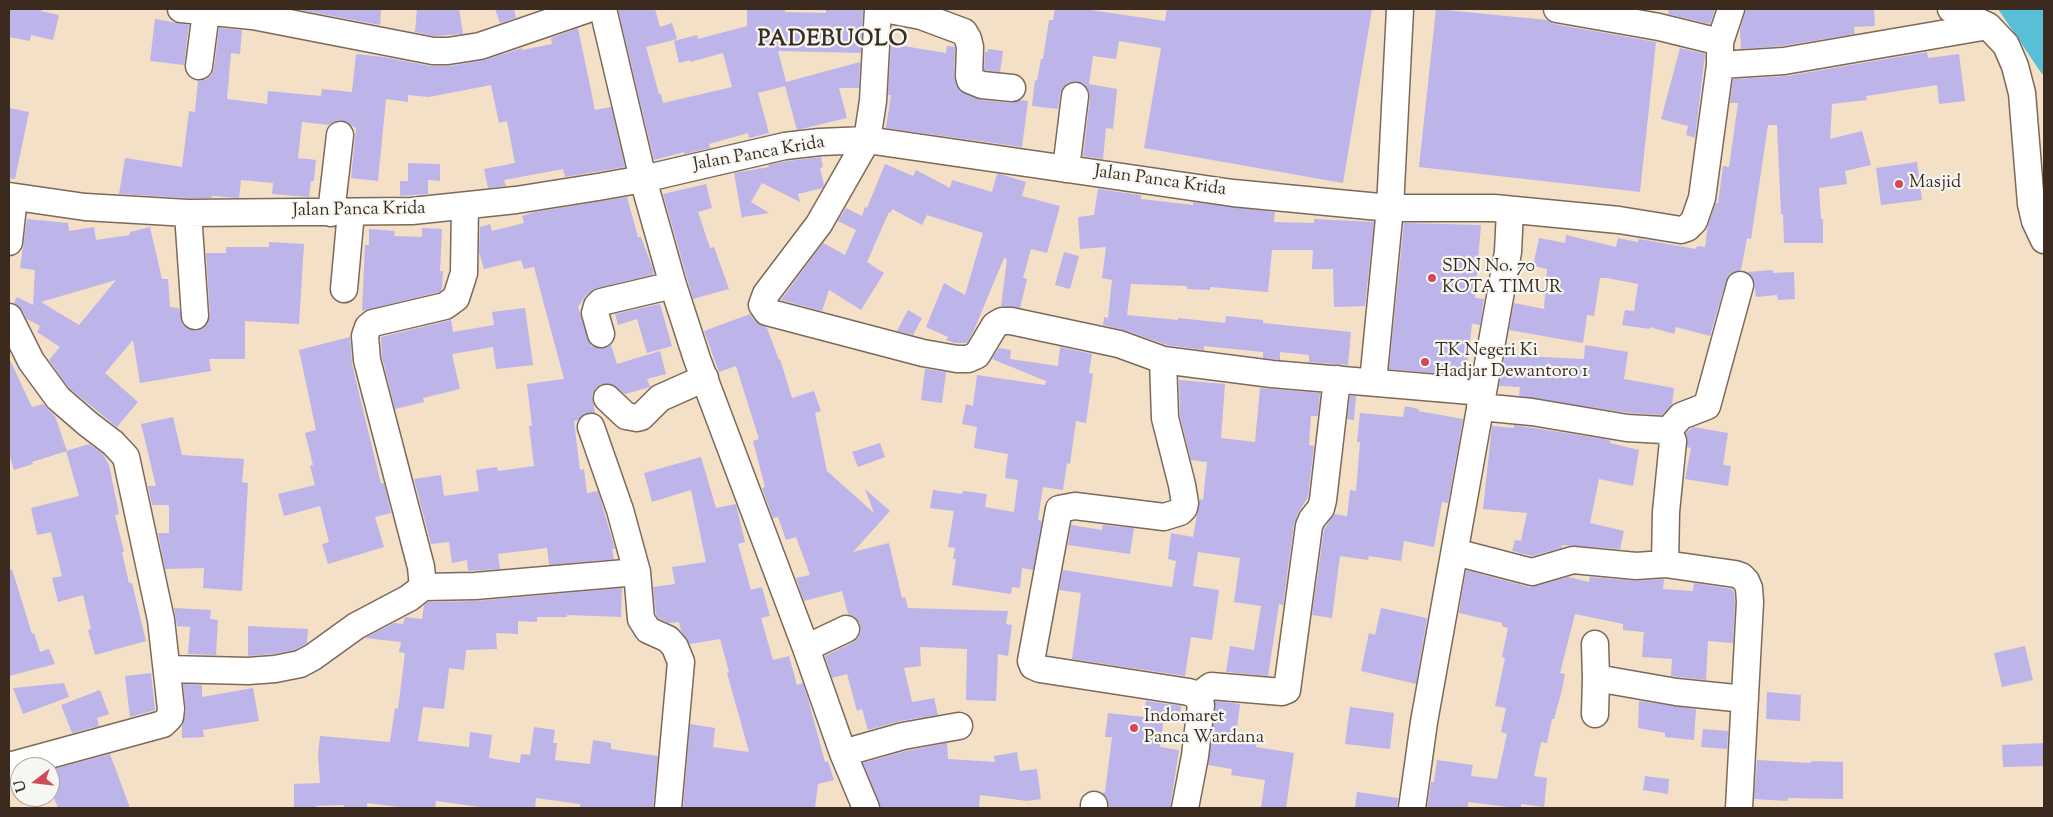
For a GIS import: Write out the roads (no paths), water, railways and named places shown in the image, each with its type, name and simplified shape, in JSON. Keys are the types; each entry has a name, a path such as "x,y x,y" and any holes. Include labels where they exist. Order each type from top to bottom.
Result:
{"street":[{"path":"181,9 253,16 433,51 448,51 480,46 588,9"},
{"path":"604,9 643,179 672,285 697,359 806,648 843,753 866,808"},
{"path":"878,9 873,101 867,140 819,224 766,294 762,305 767,312 923,353 957,359 968,359 977,355 995,325 1002,321 1011,321 1110,342 1163,360 1272,374 1373,382 1481,400 1582,422 1667,432 1673,441 1666,512 1665,564"},
{"path":"884,9 921,16 964,32 970,47 968,76 970,80 982,85 1012,88"},
{"path":"1373,382 1390,208 1400,9"},
{"path":"1557,9 1659,27 1720,54 1784,61 1988,26"},
{"name":"Jalan Panca Krida","path":"11,197 85,206 188,213 412,211 516,200 643,179 785,146 867,140 1233,193 1390,208 1510,210 1619,220 1681,230 1692,225 1702,198 1720,54 1731,9"},
{"path":"1951,9 1988,26 2006,45 2019,78 2022,93 2031,204 2035,220 2044,240"},
{"path":"199,66 206,12"},
{"path":"1066,169 1075,96"},
{"path":"340,135 344,288"},
{"path":"9,242 11,197"},
{"path":"423,587 421,567 367,360 365,336 368,327 373,323 445,306 456,298 464,273 465,206"},
{"path":"1412,808 1424,722 1508,252 1510,210"},
{"path":"188,213 195,316"},
{"path":"601,334 595,313 600,302 672,285"},
{"path":"1667,432 1681,416 1707,406 1740,285"},
{"path":"9,317 31,361 58,398 113,443 126,457 156,590 172,709 167,722 9,766"},
{"path":"1163,360 1165,418 1182,485 1184,508 1180,512 1164,517 1075,506 1059,509 1031,661 1034,666 1040,669 1189,692 1197,696 1201,705 1195,756 1185,808"},
{"path":"607,398 626,416 637,418 641,417 660,398 705,378"},
{"path":"1197,696 1211,686 1282,692 1287,690 1309,526 1321,508 1323,500 1337,379"},
{"path":"590,427 620,510 637,572 643,625 653,633 668,639 676,647 681,662 668,808"},
{"path":"1455,552 1532,572 1573,560 1636,566 1665,564 1741,576 1746,581 1750,602 1739,808"},
{"path":"168,669 248,671 275,669 300,664 313,658 356,626 409,598 423,587 467,586 637,572"},
{"path":"806,648 846,628"},
{"path":"1594,714 1596,644"},
{"path":"1596,678 1676,692 1745,699"},
{"path":"843,753 903,736 959,726"}],"water":[{"path":"1998,9 2044,9 2044,76 2040,71"}],"place":[{"name":"Masjid","path":"1899,184"},
{"name":"SDN No. 70 KOTA TIMUR","path":"1432,278"},
{"name":"TK Negeri Ki Hadjar Dewantoro 1","path":"1425,362"},
{"name":"Indomaret Panca Wardana","path":"1134,728"}],"district":[{"name":"PADEBUOLO","path":"833,41"}]}
